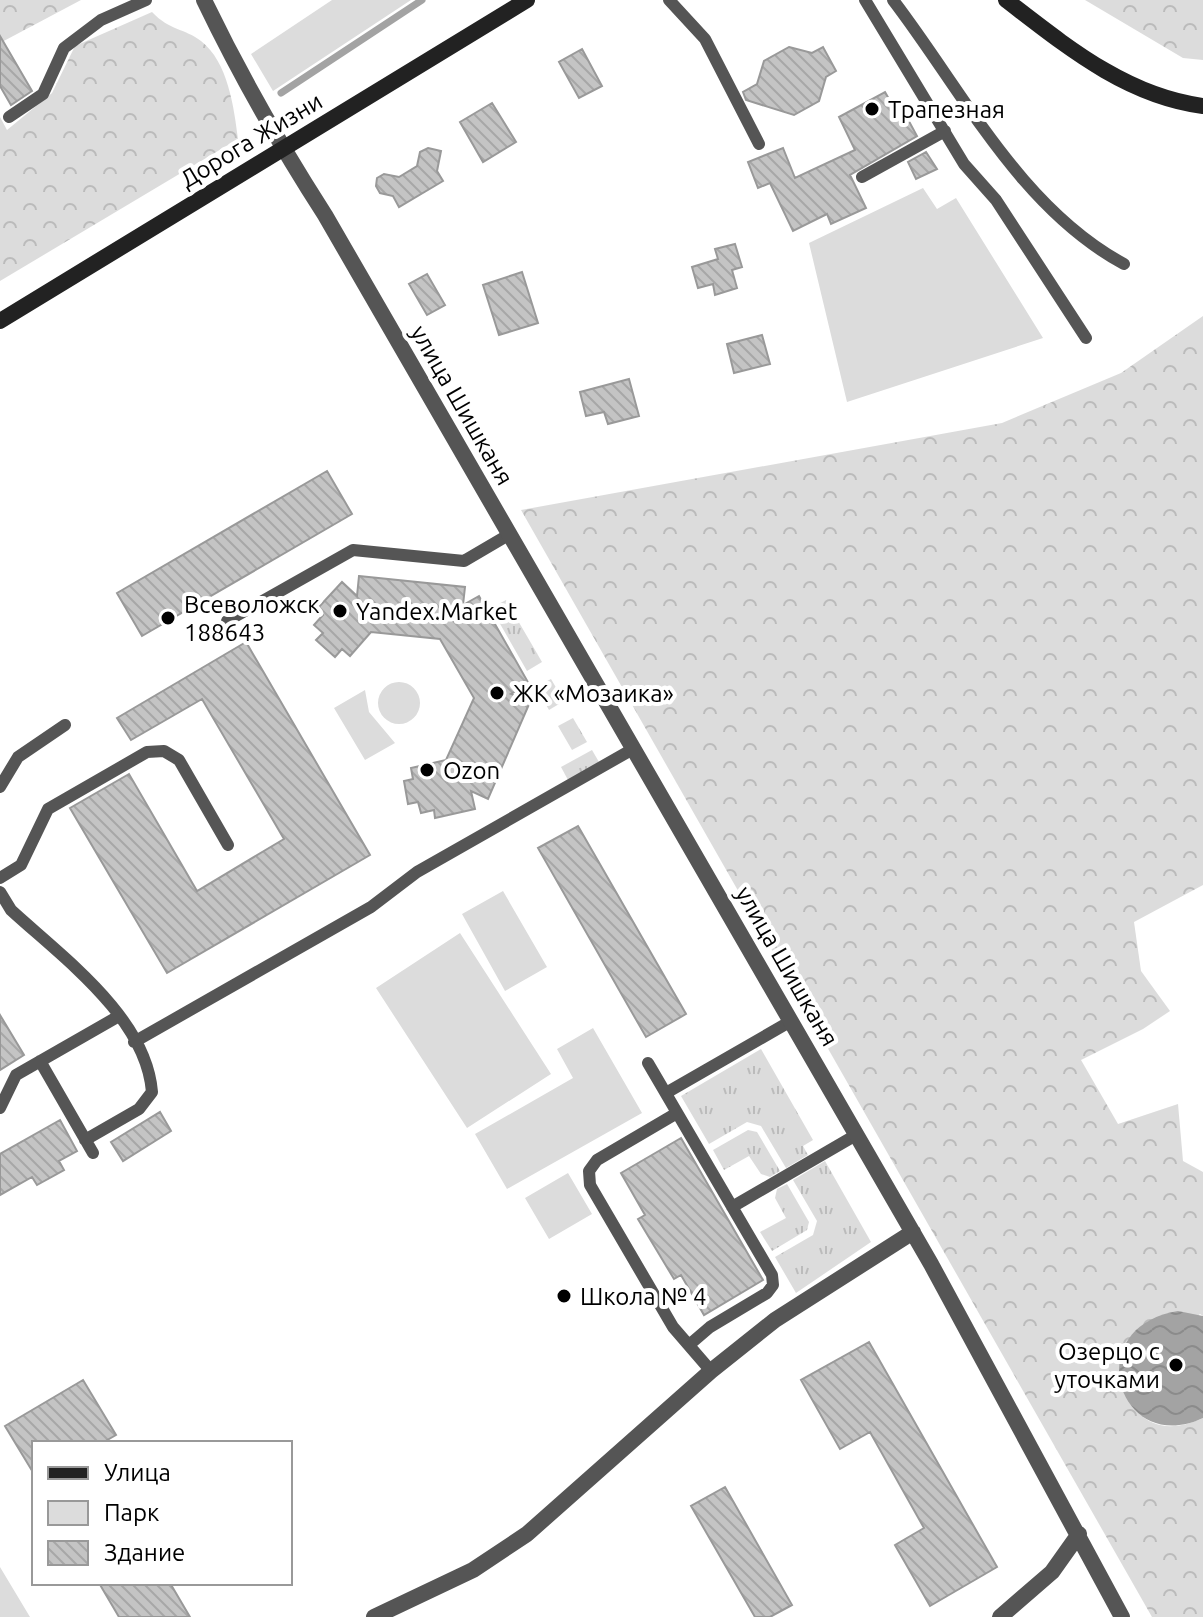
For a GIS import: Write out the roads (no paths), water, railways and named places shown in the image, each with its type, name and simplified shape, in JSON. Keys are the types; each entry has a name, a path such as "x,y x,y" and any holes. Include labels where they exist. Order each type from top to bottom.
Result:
{"main road":[{"name":"Дорога Жизни","path":"0,321 527,0"},
{"path":"1006,0 1086,60 1136,88 1203,106"}],"street":[{"name":"улица Шишканя","path":"204,0 282,149 325,215 913,1232 1122,1617"},
{"path":"374,1617 473,1570 527,1534 711,1371 775,1320 913,1232"},
{"path":"1000,1617 1052,1572 1079,1534"}],"lane":[{"path":"9,117 43,94 64,48 101,20 146,0"},
{"path":"669,0 705,39 759,144"},
{"path":"865,0 964,164 996,200 1086,338"},
{"path":"893,0 986,130 1046,204 1094,247 1124,264"},
{"path":"862,177 945,131"},
{"path":"227,621 353,550 464,561 510,534"},
{"path":"0,787 18,757 65,725"},
{"path":"134,1042 371,907 417,872 633,749"},
{"path":"0,878 21,865 48,809 147,752 164,751 179,760 228,845"},
{"path":"0,892 11,910 112,1003 150,1070 152,1092 139,1109 85,1140"},
{"path":"0,1108 16,1075 119,1016"},
{"path":"666,1093 791,1021"},
{"path":"40,1061 93,1153"},
{"path":"648,1063 772,1275 773,1285 767,1293 710,1327 689,1345"},
{"path":"677,1113 597,1160 589,1171 590,1185 673,1327 711,1371"},
{"path":"732,1207 856,1135"}],"water":[{"path":"1178,1311 1203,1316 1203,1418 1173,1426 1149,1420 1131,1406 1121,1386 1120,1362 1128,1340 1147,1322"}],"waterway":[{"path":"281,93 422,0"}],"place":[{"name":"Трапезная","path":"872,109"},
{"name":"Yandex.Market","path":"340,611"},
{"name":"Всеволожск 188643","path":"168,618"},
{"name":"ЖК «Мозаика»","path":"497,693"},
{"name":"Ozon","path":"427,770"},
{"name":"Школа № 4","path":"564,1296"},
{"name":"Озерцо с уточками","path":"1176,1365"}]}
